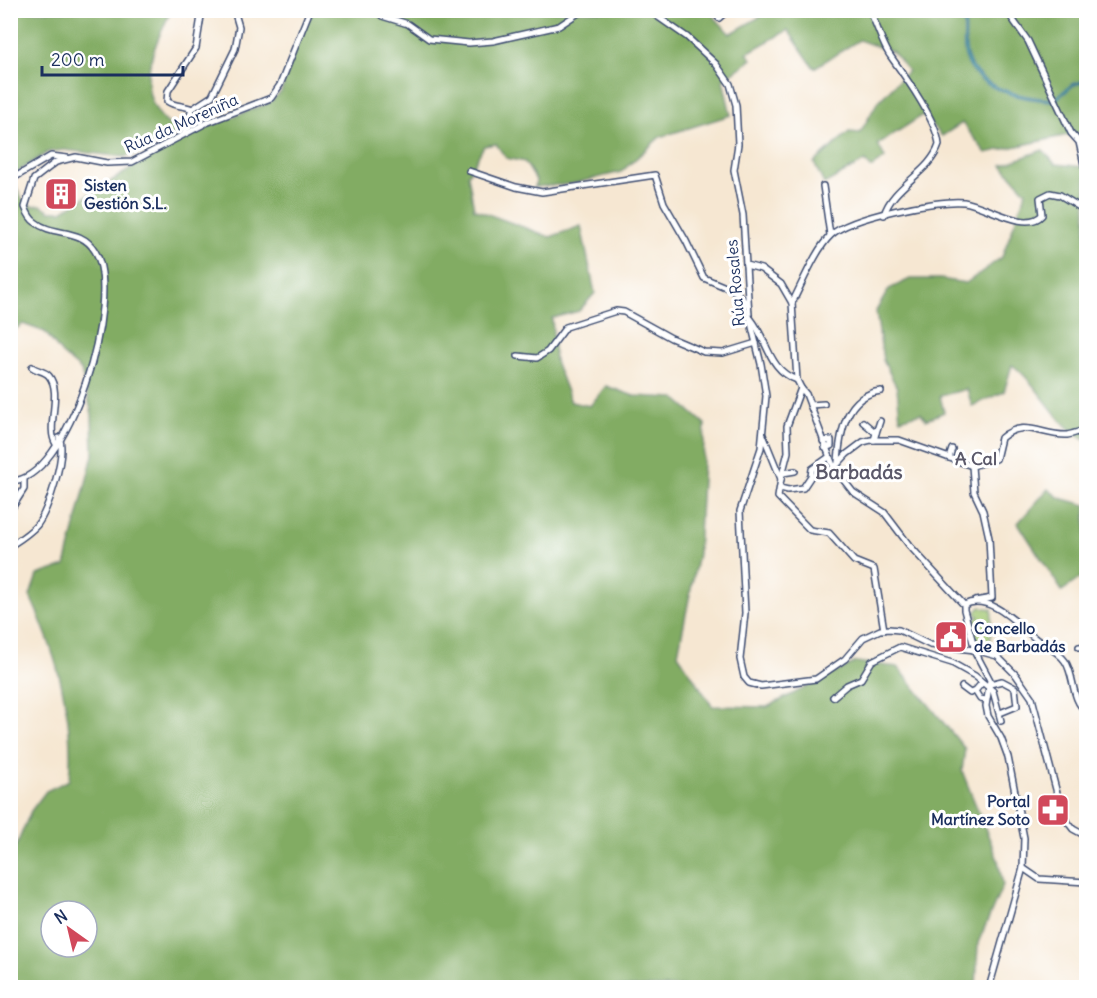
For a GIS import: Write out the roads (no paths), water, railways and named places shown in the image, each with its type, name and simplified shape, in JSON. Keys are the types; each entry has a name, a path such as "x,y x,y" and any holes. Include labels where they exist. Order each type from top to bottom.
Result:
{"street":[{"path":"192,110 184,105 173,105 167,101 168,91 196,48 202,10"},
{"path":"184,134 192,110 212,96 235,49 239,27 234,10"},
{"name":"Rúa da Moreniña","path":"10,180 51,156 107,163 132,162 184,134 270,98 280,85 310,10"},
{"path":"376,10 382,16 408,24 429,39 469,43 493,41 559,26 584,10"},
{"name":"Rúa Rosales","path":"648,10 707,54 724,74 734,94 738,127 734,170 743,215 749,315 766,396 758,461 740,511 745,612 740,659 744,677 754,685 806,682 816,679 833,668 870,634 884,630"},
{"path":"712,10 719,18 728,10"},
{"path":"869,10 888,52 908,80 936,133 939,145 934,156 890,201 884,214"},
{"path":"1006,10 1028,41 1071,133 1079,142 1086,173"},
{"path":"10,481 24,480 37,470 57,441 80,400 100,335 103,284 100,262 94,249 80,236 33,222 25,207 34,179 44,169 68,158"},
{"path":"469,171 516,187 542,192 655,175 664,203 681,230 704,278 735,291 748,305"},
{"path":"823,186 830,235"},
{"path":"792,303 830,235 851,224 884,214 949,202 979,206 1018,221 1032,222 1042,215 1040,198 1050,193 1086,211"},
{"path":"746,266 761,269 781,284 792,303 797,380 810,405 834,468 853,492 884,512 909,545 966,604 975,650 988,674 1001,721"},
{"path":"518,356 537,358 548,351 566,327 621,311 704,352 723,352 756,343"},
{"path":"749,315 763,336 775,365 797,380"},
{"path":"10,546 36,526 42,516 58,468 61,449 52,435 55,406 51,380 47,374 32,367"},
{"path":"801,388 788,426 788,452 778,497 810,530 829,533 854,561 873,567 884,630 899,630 930,645 975,650 1003,660 1028,690 1035,705 1063,816 1078,832 1086,835"},
{"path":"838,462 845,420 861,396 881,391"},
{"path":"810,405 824,404"},
{"path":"874,440 880,421"},
{"path":"863,422 876,433"},
{"path":"834,468 863,442 874,440 899,440 972,466 996,459 1001,438 1020,428 1040,429 1066,435 1086,430"},
{"path":"763,435 782,476"},
{"path":"926,450 930,442"},
{"path":"948,458 952,449"},
{"path":"780,488 788,490 803,488 811,476 812,469 829,458"},
{"path":"966,604 992,597 988,538 983,511 974,492 972,466"},
{"path":"782,476 795,471"},
{"path":"10,511 24,489 24,480"},
{"path":"966,604 985,604 1007,614 1063,658 1079,702 1086,711"},
{"path":"833,697 847,685 861,679 872,661 897,646 952,663 968,671 981,684 990,686 1002,681 1015,688 1017,705 1000,713"},
{"path":"1078,647 1086,646"},
{"path":"962,687 970,693 981,684"},
{"path":"989,987 1023,868 1024,838 1008,757 1001,738 989,718 986,700 990,686"},
{"path":"975,691 980,699 986,700"},
{"path":"1023,868 1039,879 1086,882"}],"water":[{"path":"959,11 964,17 966,48 972,66 990,83 1015,93 1054,99 1072,84 1086,80 1086,82 1074,85 1055,101 1015,96 989,85 978,78 970,68 965,56 964,27"}],"place":[{"name":"Sisten Gestión S.L.","path":"61,194"},
{"name":"Concello de Barbadás","path":"951,637"},
{"name":"Portal Martínez Soto","path":"1053,810"}],"district":[{"name":"A Cal","path":"976,459"},
{"name":"Barbadás","path":"859,472"}]}
